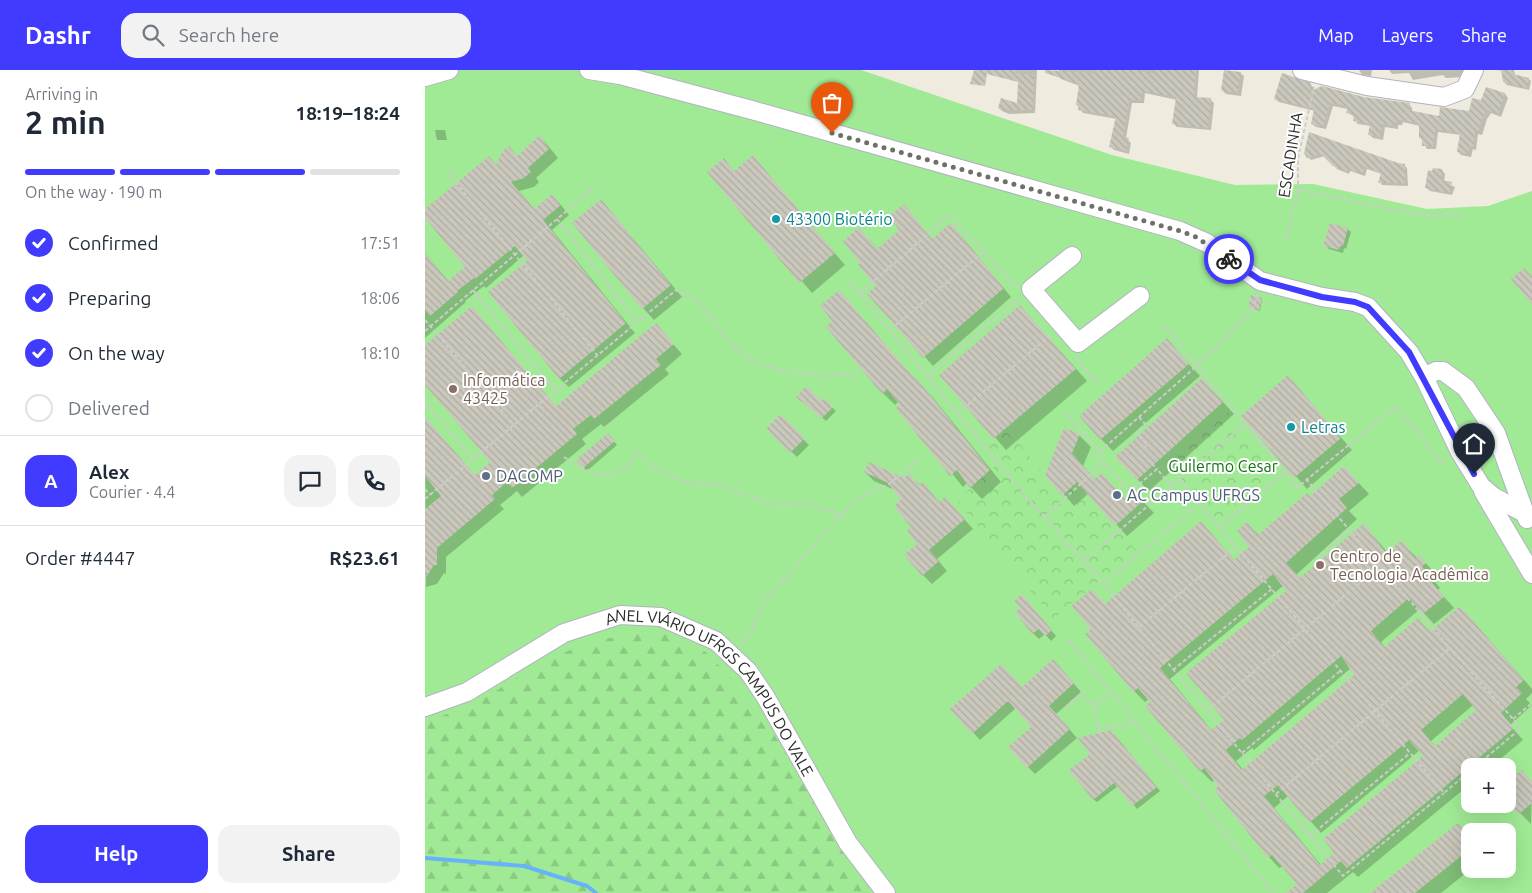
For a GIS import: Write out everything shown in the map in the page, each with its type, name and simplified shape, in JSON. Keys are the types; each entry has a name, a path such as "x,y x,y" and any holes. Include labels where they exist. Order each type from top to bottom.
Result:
{"street":[{"path":"425,77 449,70"},
{"path":"589,70 620,75 748,109 1180,231 1207,243 1260,280 1322,297 1355,302 1368,307 1409,352 1424,377 1460,452 1532,574"},
{"path":"1321,72 1367,86 1444,97 1465,89 1474,70"},
{"path":"1072,256 1031,289 1078,343 1140,296"},
{"path":"1424,377 1435,371 1443,371 1466,388 1496,433 1529,519"},
{"path":"1481,486 1493,497 1529,519"},
{"name":"ANEL VIÁRIO UFRGS CAMPUS DO VALE","path":"425,707 467,692 564,633 620,615 661,617 716,641 748,671 765,696 848,843 886,893"}],"path":[{"name":"ESCADINHA","path":"1285,241 1298,190 1298,158 1321,72"},
{"path":"447,172 597,355"},
{"path":"425,331 595,187"},
{"path":"1298,190 1424,216 1466,214"},
{"path":"860,293 950,215 1022,295 928,376"},
{"path":"557,219 637,322"},
{"path":"890,330 983,252"},
{"path":"848,279 1045,517 1084,561 1343,876 1461,779"},
{"path":"473,290 555,390"},
{"path":"425,499 676,290 695,298 707,308 724,337 737,349 754,359 774,368 801,375 859,374"},
{"path":"1157,469 1130,492 1096,455 1196,366 1253,309 1259,290"},
{"path":"425,320 514,425"},
{"path":"1162,323 1298,487 1396,406 1422,439"},
{"path":"958,413 1055,331"},
{"path":"1073,353 1096,383"},
{"path":"425,402 473,459"},
{"path":"529,406 532,409"},
{"path":"1065,412 1100,452"},
{"path":"1139,417 1145,424 1136,433 1147,445 1141,451 1171,486"},
{"path":"1084,561 1245,424"},
{"path":"492,436 495,440"},
{"path":"564,457 583,469 604,474 618,473 626,468 636,452 655,469 688,483 726,485 742,494 777,506 795,505 803,502 842,515"},
{"path":"741,649 768,596 842,515 863,495 888,485 922,457"},
{"path":"1045,517 1103,463"},
{"path":"1219,528 1285,472"},
{"path":"1306,479 1521,728 1485,758"},
{"path":"1179,481 1444,793"},
{"path":"425,489 430,495"},
{"path":"1103,584 1198,503"},
{"path":"1315,563 1349,529"},
{"path":"1139,628 1236,547"},
{"path":"1207,711 1380,566"},
{"path":"1173,670 1272,589"},
{"path":"1069,640 1109,692 1273,893"},
{"path":"1276,794 1450,648"},
{"path":"1242,753 1340,671"},
{"path":"1094,706 1109,692"},
{"path":"1066,707 1081,693 1094,706 1099,733"},
{"path":"1513,719 1532,702"},
{"path":"1098,728 1134,723"},
{"path":"1310,836 1410,753"}],"green space":[{"path":"425,70 861,70 1112,155 1235,185 1313,184 1427,209 1488,206 1532,191 1532,893 425,893"},
{"name":"Guilermo Cesar","path":"1223,407 1281,472 1219,523 1165,459"},
{"path":"1008,429 1061,497 1077,484 1136,550 1053,619 957,500 1000,462 988,446"},
{"path":"657,631 706,652 753,702 854,859 881,893 425,893 425,722 475,704 534,667 589,641"}],"building":[{"path":"974,70 1016,70 1015,73 1034,75 1033,110 1007,110 1006,112 998,108 1001,98 1017,103 1018,82 987,74 985,86 970,84"},
{"path":"1045,70 1096,73 1097,70 1133,70 1153,73 1153,70 1196,70 1194,97 1211,98 1208,128 1172,124 1176,97 1142,91 1141,100 1129,100 1123,136 1129,138 1126,151 1109,147 1116,116 1078,110 1079,105 1076,105 1079,84 1045,73"},
{"path":"1224,70 1241,72 1237,93 1221,90"},
{"path":"1501,70 1513,70 1513,74 1529,78 1526,88 1503,82"},
{"path":"1282,73 1311,83 1309,92 1322,86 1364,97 1410,103 1408,110 1439,116 1440,107 1469,111 1472,98 1481,100 1486,87 1505,93 1498,114 1487,110 1483,116 1478,132 1475,131 1473,147 1469,146 1468,154 1457,152 1460,133 1435,129 1433,146 1422,146 1422,138 1419,138 1419,123 1400,120 1395,122 1395,126 1382,124 1380,137 1368,135 1370,124 1353,121 1354,114 1346,113 1348,106 1330,103 1323,127 1311,124 1314,109 1274,99"},
{"path":"1309,132 1405,164 1405,183 1378,183 1381,173 1364,167 1362,174 1347,169 1346,172 1333,166 1321,154 1307,158 1304,153"},
{"path":"540,135 549,149 528,168 531,172 524,178 511,182 534,209 552,194 561,205 543,220 626,323 559,379 488,292 527,261 515,246 475,279 457,291 430,316 425,310 425,253 448,281 465,267 425,218 425,209 489,156 496,165 502,152 509,146 517,156"},
{"name":"43300 Biotério","path":"753,155 835,253 799,283 707,172 724,158 734,171"},
{"path":"1433,168 1442,169 1441,180 1452,182 1449,193 1425,188 1428,170 1432,171"},
{"path":"601,199 671,285 642,309 572,223"},
{"path":"904,204 932,239 951,223 1004,288 923,358 867,294 876,286 858,265 860,263 843,241 859,227 877,249 899,230 889,216"},
{"path":"1330,223 1348,228 1343,246 1340,246 1339,250 1323,246"},
{"path":"1524,268 1532,276 1532,305 1511,279"},
{"path":"839,290 923,386 990,470 970,488 957,470 950,476 896,408 900,405 887,389 882,394 826,327 832,321 820,306"},
{"path":"1251,295 1262,298 1259,311 1248,307"},
{"path":"1020,305 1076,369 993,439 939,375"},
{"path":"472,306 556,406 656,323 674,344 656,359 661,365 594,419 591,415 573,429 577,434 512,488 507,482 492,495 495,499 437,548 437,565 434,565 425,579 425,509 441,496 425,476 425,417 475,475 490,462 425,385 425,345"},
{"path":"1167,338 1189,364 1100,440 1079,416"},
{"name":"Letras","path":"1288,375 1341,438 1294,478 1241,416"},
{"path":"1202,378 1223,402 1137,480 1115,457"},
{"path":"806,386 822,401 824,398 833,407 822,418 796,397"},
{"path":"780,414 805,438 790,453 766,429"},
{"path":"1064,428 1080,434 1072,453 1094,479 1102,473 1127,501 1136,492 1144,500 1115,526 1077,482 1062,496 1045,475"},
{"path":"608,433 615,441 583,468 576,460"},
{"path":"869,462 904,478 909,473 919,485 923,482 939,502 945,497 965,519 929,550 939,561 922,576 904,555 917,544 907,531 911,527 894,506 901,500 888,483 864,472"},
{"path":"1344,466 1359,483 1339,499 1347,508 1286,563 1300,578 1364,523 1386,553 1402,540 1415,558 1419,555 1426,563 1422,567 1430,577 1428,578 1444,597 1423,614 1409,598 1371,631 1384,647 1418,618 1430,632 1460,606 1524,680 1516,687 1522,693 1501,713 1514,728 1479,758 1461,758 1461,773 1347,868 1341,861 1303,893 1286,893 1297,884 1272,855 1268,858 1214,790 1218,786 1204,768 1200,772 1145,706 1150,702 1138,688 1133,692 1085,634 1091,629 1071,606 1092,589 1105,604 1201,521 1234,560 1249,547 1237,531 1247,522 1258,535 1307,493 1310,496","holes":["1273,574 1286,591 1186,673 1224,720 1211,730 1160,668","1341,656 1354,675 1242,770 1226,750 1240,738 1242,740","1463,694 1476,710 1435,746 1421,730","1409,740 1423,756 1323,839 1334,853 1320,865 1264,796 1278,785 1309,823"]},
{"path":"1022,594 1052,630 1045,636 1039,629 1032,634 1015,612 1020,608 1014,601"},
{"path":"1053,659 1074,683 1049,706 1070,729 1027,768 1008,747 1031,727 1008,701 972,734 950,709 1001,664 1022,687"},
{"path":"1111,730 1157,787 1132,806 1114,783 1093,800 1069,770 1090,754 1078,738"},
{"path":"1522,770 1532,782 1532,803 1519,814 1516,811 1516,775"},
{"path":"1458,823 1461,826 1461,856 1415,893 1370,893"}],"waterway":[{"path":"425,858 524,866 587,886 596,893"}],"way so far":[{"path":"832,133 1180,231 1207,243 1229,259"}],"place":[{"name":"43300 Biotério","path":"776,219"},
{"name":"Informática 43425","path":"453,389"},
{"name":"Letras","path":"1291,427"},
{"name":"DACOMP","path":"486,476"},
{"name":"AC Campus UFRGS","path":"1117,495"},
{"name":"Centro de Tecnologia Acadêmica","path":"1320,565"}],"route":[{"path":"1229,259 1260,280 1322,297 1355,302 1368,307 1409,352 1424,377 1460,452 1474,474"}]}
